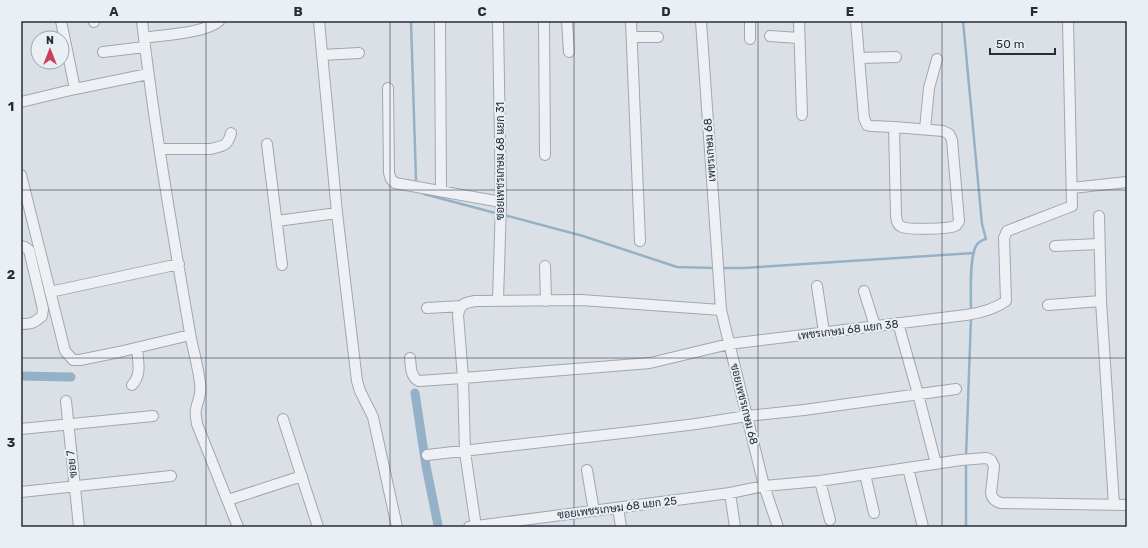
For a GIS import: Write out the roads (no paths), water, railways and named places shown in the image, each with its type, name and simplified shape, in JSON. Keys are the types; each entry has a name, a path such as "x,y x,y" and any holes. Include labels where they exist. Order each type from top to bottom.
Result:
{"street":[{"path":"61,21 75,89"},
{"path":"142,21 148,74 178,264 201,391 201,396 196,409 197,424 238,527"},
{"path":"103,52 201,30 212,26 219,21"},
{"path":"319,21 337,213 357,380 360,391 373,417 397,527"},
{"path":"440,21 441,191"},
{"name":"ซอยเพชรเกษม 68 แยก 31","path":"498,21 501,202 498,300"},
{"path":"544,21 545,155"},
{"path":"567,21 569,52"},
{"path":"631,21 640,241"},
{"name":"เพชรเกษม 68","path":"701,21 719,280"},
{"path":"750,21 750,39"},
{"path":"799,21 802,115"},
{"path":"856,21 863,115 867,125 872,126 894,127 925,129 943,131 949,134 952,140 959,221 954,226 906,228 901,227 898,223 896,216 894,127"},
{"path":"1068,21 1072,188 1127,182"},
{"path":"770,36 800,38"},
{"path":"632,37 658,37"},
{"path":"322,55 359,53"},
{"path":"859,58 896,57"},
{"path":"925,129 929,88 937,58"},
{"path":"21,102 148,74"},
{"path":"388,88 389,173 391,179 395,183 501,202"},
{"path":"160,149 217,148 229,141 231,133"},
{"path":"267,144 282,266"},
{"path":"21,175 65,352 73,360 80,360 137,348 190,335"},
{"name":"เพชรเกษม 68 แยก 38","path":"410,358 412,373 415,380 463,378 650,363 729,344 977,314 1006,301 1004,238 1006,232 1072,206 1072,188"},
{"path":"277,222 337,213"},
{"path":"1099,216 1101,301 1114,505 1127,505"},
{"path":"1055,246 1100,244"},
{"path":"21,246 25,246 29,250 43,309 42,316 37,321 32,324 21,324"},
{"path":"50,292 178,264"},
{"path":"545,266 546,301"},
{"name":"ซอยเพชรเกษม 68","path":"719,280 721,310 729,344 748,416 764,486 778,527"},
{"path":"818,286 824,332"},
{"path":"864,291 875,326"},
{"path":"474,527 465,452 463,378 458,315 459,308 466,303 475,301 581,300 721,310"},
{"path":"1048,305 1101,301"},
{"path":"427,308 462,306"},
{"path":"898,323 936,464"},
{"path":"132,385 137,380 138,375 137,348"},
{"path":"427,455 465,452 674,427 956,389"},
{"name":"ซอย 7","path":"66,401 79,527"},
{"path":"21,429 153,416"},
{"path":"283,419 318,527"},
{"name":"ซอยเพชรเกษม 68 แยก 25","path":"474,527 730,493 764,486 820,481 961,460 986,458 991,460 994,466 991,493 995,501 1001,503 1114,505"},
{"path":"908,468 923,527"},
{"path":"587,470 594,511"},
{"path":"865,474 874,513"},
{"path":"21,492 171,476"},
{"path":"228,500 302,476"},
{"path":"820,481 830,520"},
{"path":"730,493 735,527"},
{"path":"618,508 621,527"}],"waterway":[{"path":"411,21 416,180"},
{"path":"963,21 982,224 986,239 978,243 972,259 971,313"},
{"path":"424,194 499,214"},
{"path":"504,215 583,236 677,267 715,268"},
{"path":"720,268 743,268 974,253"},
{"path":"966,457 971,318"},
{"path":"21,376 71,377"},
{"path":"415,393 426,466 438,525"},
{"path":"966,462 966,527"}]}
